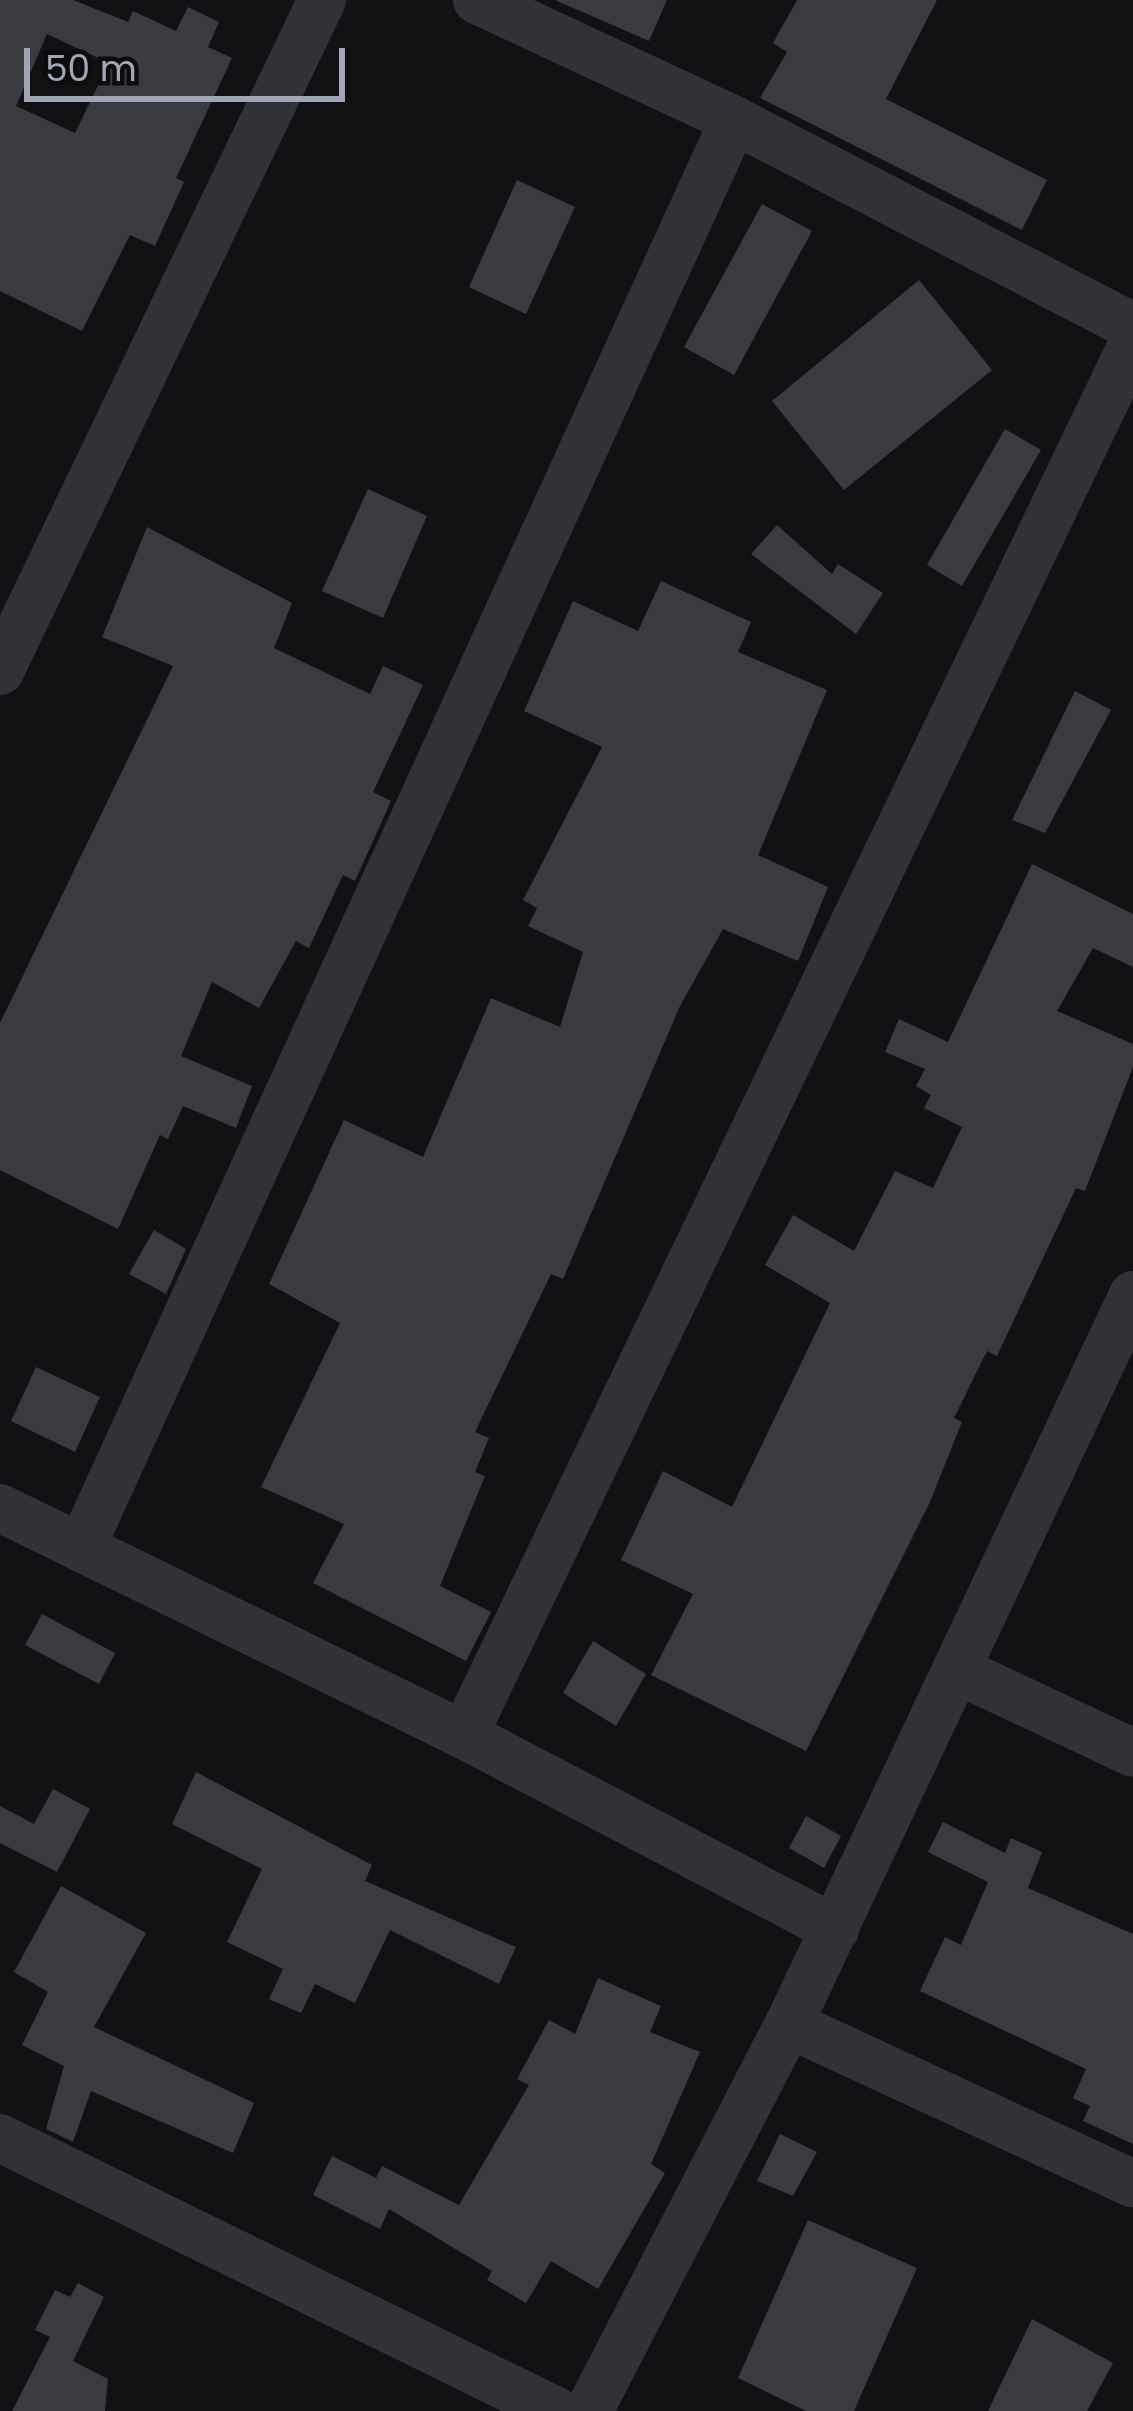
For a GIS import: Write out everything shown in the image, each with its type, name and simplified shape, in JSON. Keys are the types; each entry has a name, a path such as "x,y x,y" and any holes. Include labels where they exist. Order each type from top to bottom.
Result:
{"street":[{"path":"0,671 322,0"},
{"path":"477,0 734,119 1133,327"},
{"path":"81,1548 734,119"},
{"path":"464,1735 1133,343"},
{"path":"589,2411 789,2024 1132,1299"},
{"path":"0,1508 464,1735 835,1929"},
{"path":"959,1671 1133,1753"},
{"path":"789,2024 1133,2184"},
{"path":"0,2138 556,2411"}],"building":[{"path":"0,0 73,0 128,22 133,11 176,31 188,7 219,22 208,47 232,58 176,178 184,182 155,246 130,235 82,331 0,291","holes":["47,34 109,63 75,133 16,106"]},
{"path":"555,0 667,0 649,41"},
{"path":"797,0 937,0 886,99 1047,180 1022,230 760,98 787,52 773,43"},
{"path":"517,180 575,207 526,314 469,287"},
{"path":"762,204 812,231 734,375 684,347"},
{"path":"919,280 992,370 844,490 772,401"},
{"path":"1005,429 1041,450 962,586 927,565"},
{"path":"368,489 427,516 383,618 322,591"},
{"path":"777,525 832,574 838,564 883,593 856,634 751,554"},
{"path":"147,527 292,603 274,648 370,694 383,666 423,685 373,792 391,801 355,881 343,875 309,948 296,941 259,1008 212,982 181,1056 252,1086 236,1128 183,1106 168,1139 160,1135 118,1229 0,1170 0,1023 173,666 102,637"},
{"path":"661,581 751,622 738,652 827,690 758,855 828,887 798,961 723,929 680,1006 563,1279 551,1274 475,1432 489,1438 475,1472 485,1476 440,1586 491,1612 466,1661 313,1583 344,1524 261,1487 340,1323 269,1284 344,1120 423,1157 491,998 560,1027 583,952 528,926 537,908 523,900 602,747 524,711 573,601 638,631"},
{"path":"1075,691 1111,710 1045,833 1012,820"},
{"path":"1032,864 1133,914 1133,967 1093,948 1057,1011 1133,1044 1133,1067 1085,1191 1076,1188 997,1356 987,1351 954,1418 962,1422 930,1502 806,1751 651,1675 693,1594 621,1560 663,1471 732,1507 830,1303 765,1265 793,1215 854,1251 895,1171 933,1188 962,1127 924,1108 931,1095 916,1086 925,1069 885,1052 899,1019 948,1042"},
{"path":"154,1230 186,1249 166,1294 129,1274"},
{"path":"36,1367 100,1397 75,1452 11,1421"},
{"path":"42,1614 115,1653 99,1684 25,1645"},
{"path":"593,1641 646,1674 616,1726 563,1693"},
{"path":"196,1772 372,1865 365,1881 516,1947 499,1984 390,1930 355,2003 315,1984 301,2013 269,1999 283,1969 227,1942 262,1869 172,1824"},
{"path":"53,1789 90,1809 57,1872 0,1843 0,1806 34,1824"},
{"path":"806,1816 841,1836 824,1868 789,1848"},
{"path":"943,1822 1005,1853 1011,1838 1042,1852 1028,1888 1133,1934 1133,2144 1083,2121 1090,2106 1073,2098 1086,2069 920,1991 945,1937 961,1945 988,1882 928,1852"},
{"path":"61,1886 146,1933 94,2027 254,2103 233,2153 91,2091 73,2142 46,2129 64,2066 22,2045 48,1992 14,1972"},
{"path":"598,1978 661,2006 650,2032 700,2052 651,2164 665,2173 598,2289 551,2261 526,2303 487,2280 492,2271 389,2209 380,2229 313,2195 332,2156 376,2178 382,2166 459,2205 529,2085 517,2079 549,2020 575,2034"},
{"path":"780,2134 817,2152 793,2196 757,2181"},
{"path":"808,2220 917,2268 854,2411 806,2411 738,2378"},
{"path":"78,2283 104,2297 73,2361 108,2379 105,2411 12,2411 50,2337 35,2330 55,2290 70,2297"},
{"path":"1032,2319 1113,2363 1087,2411 988,2411"}]}
